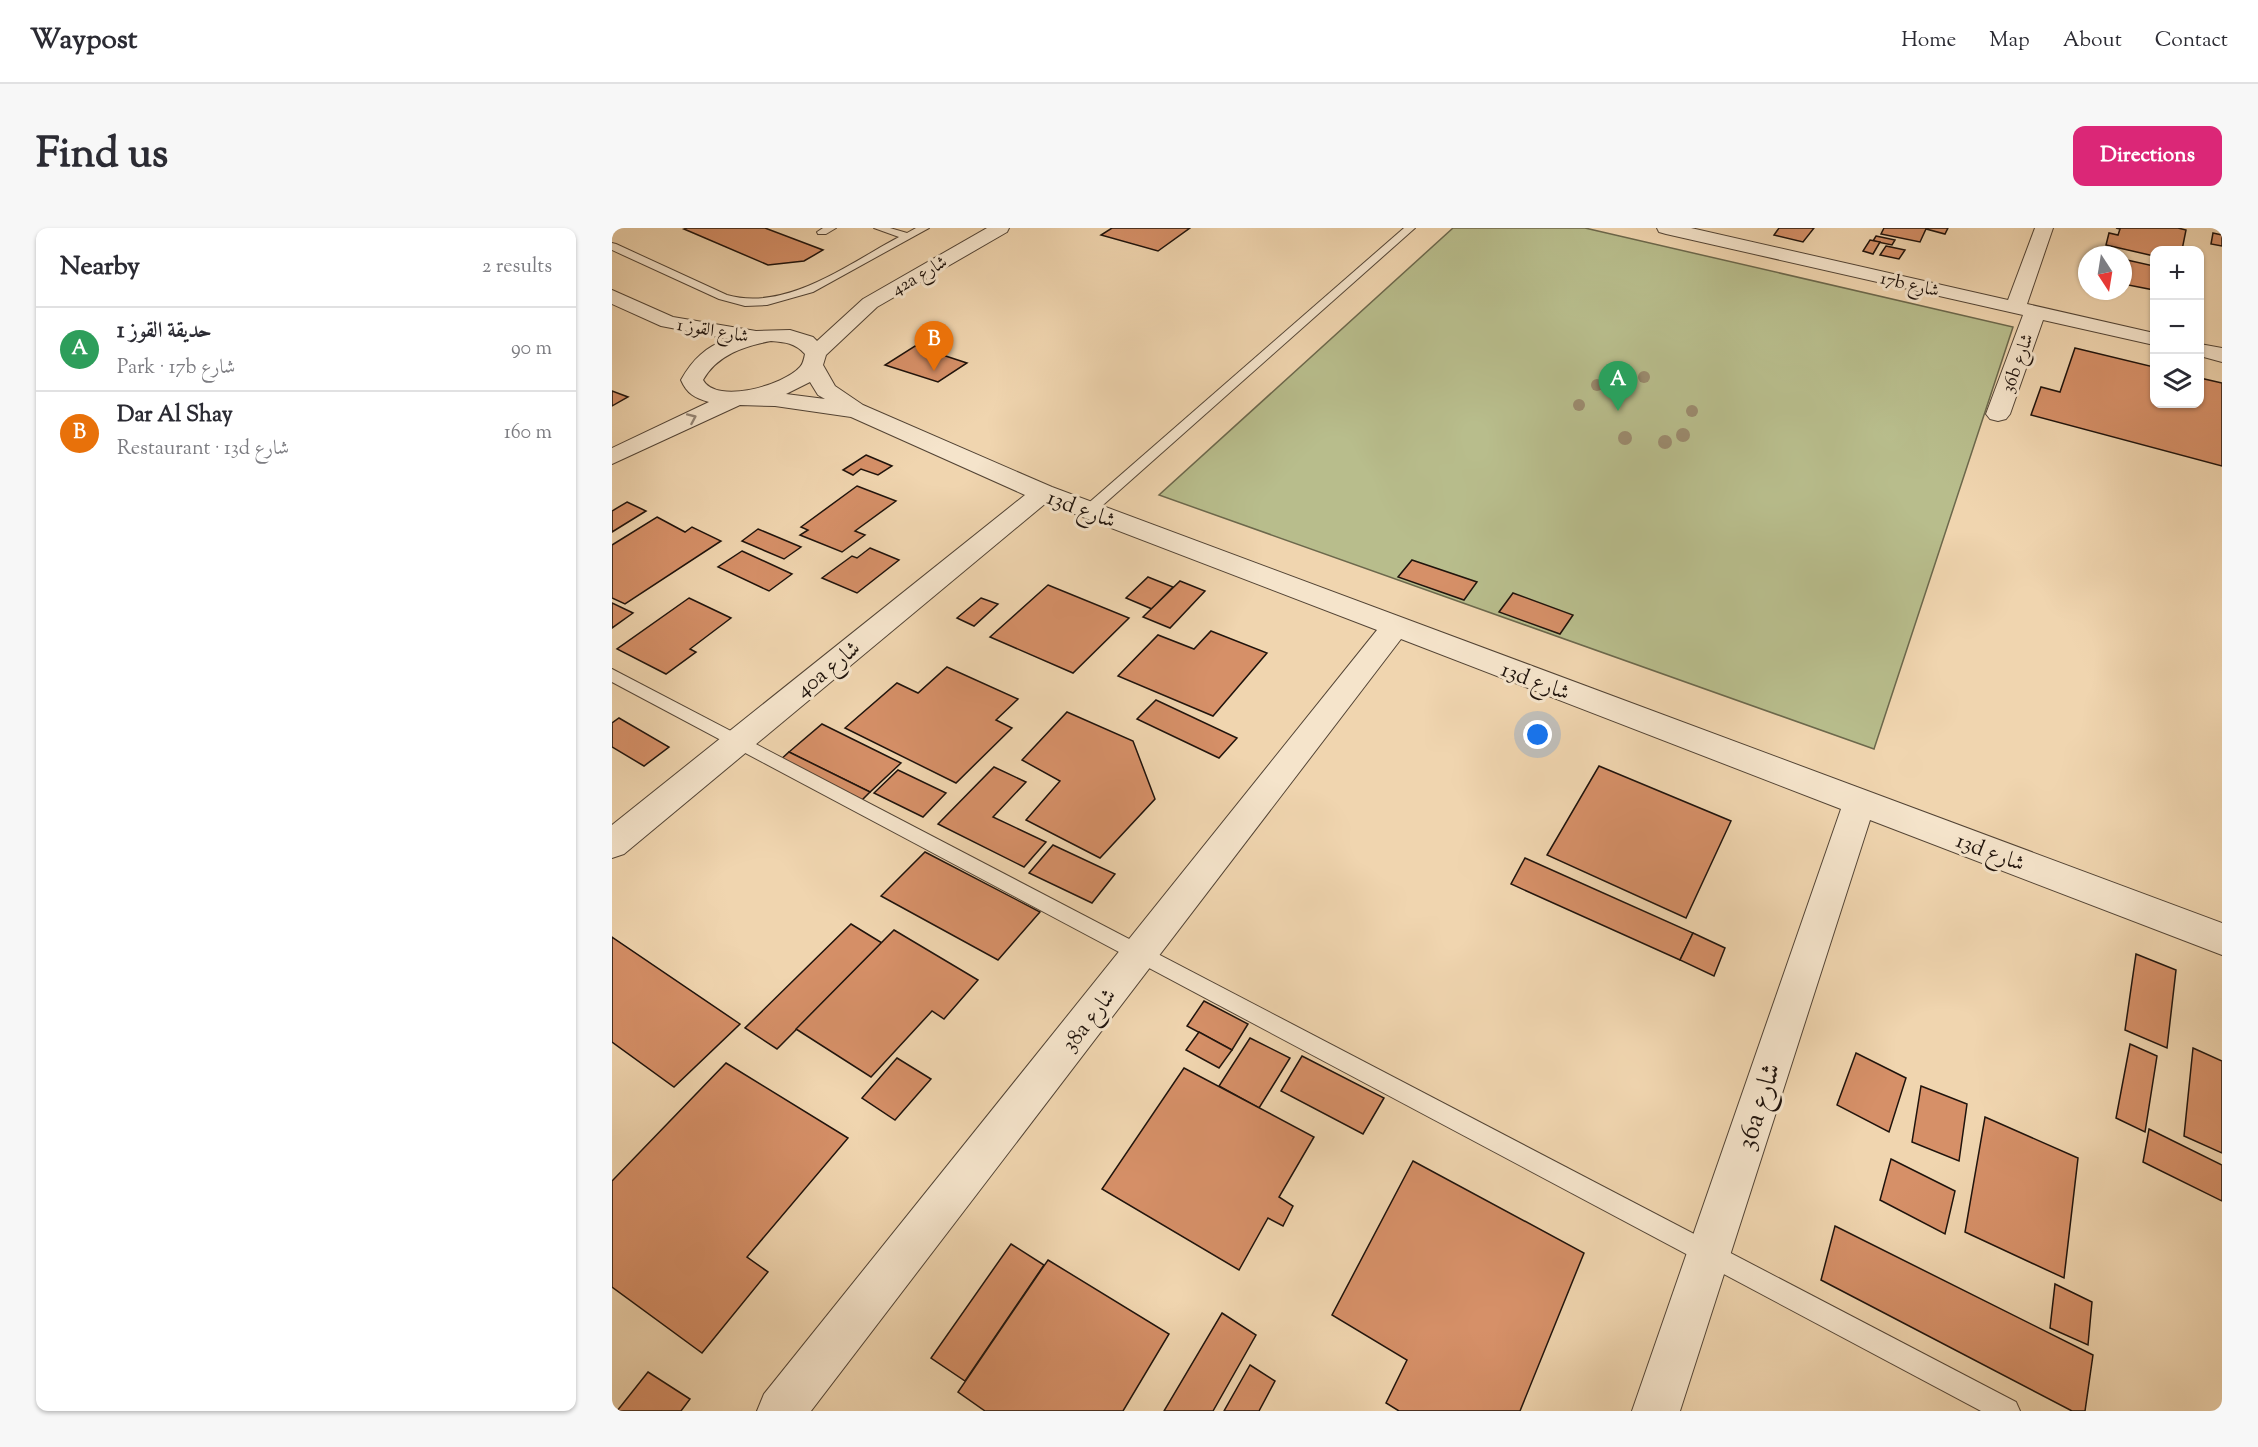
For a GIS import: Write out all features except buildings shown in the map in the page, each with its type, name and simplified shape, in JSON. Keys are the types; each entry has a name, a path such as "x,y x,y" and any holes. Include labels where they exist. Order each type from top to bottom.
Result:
{"street":[{"name":"42a شارع","path":"685,374 719,350 816,323 870,303 1000,228"},
{"name":"17b شارع","path":"1666,228 1701,232 2150,338"},
{"name":"36b شارع","path":"1998,414 2044,228"},
{"name":"شارع القوز 1","path":"612,296 668,322 715,332 804,340 813,346 815,359"},
{"name":"42a شارع","path":"743,398 788,385 803,376 815,359 870,303"},
{"name":"شارع القوز 1","path":"668,322 685,374 696,388 705,394 743,398"},
{"path":"2204,351 2222,355"},
{"name":"13d شارع","path":"815,359 826,390 855,410 1043,493 2222,939"},
{"path":"616,454 685,374"},
{"name":"13d شارع","path":"743,398 803,402 855,410"},
{"path":"616,454 743,398"},
{"name":"40a شارع","path":"612,844 1043,493"},
{"name":"38a شارع","path":"780,1411 1395,627"},
{"name":"36a شارع","path":"1656,1411 1860,801"}],"lane":[{"path":"879,228 908,237"},
{"path":"612,246 723,297 736,302 753,303 792,297 809,290 924,228"},
{"path":"1089,510 1410,228"},
{"path":"612,675 2007,1411"}],"green space":[{"path":"1453,228 1585,228 2013,327 1874,749 1159,495"}],"place":[{"name":"Dar Al Shay","path":"934,371"},
{"name":"حديقة القوز 1","path":"1618,411"}]}
